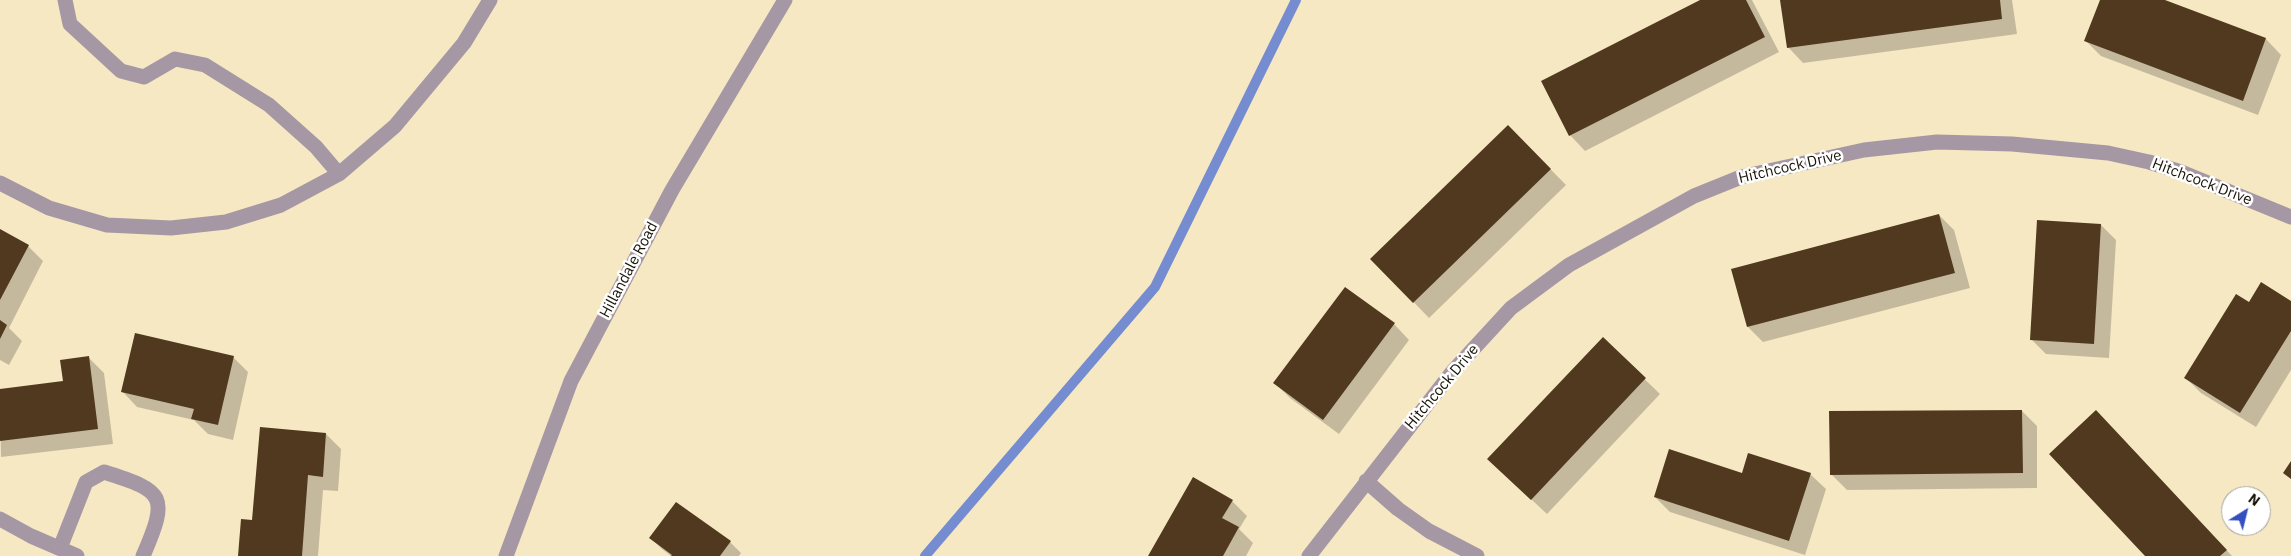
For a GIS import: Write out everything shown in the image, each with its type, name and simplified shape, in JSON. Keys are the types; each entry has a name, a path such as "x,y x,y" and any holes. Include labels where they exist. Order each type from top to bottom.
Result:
{"street":[{"path":"65,0 70,24 121,71 144,77 176,59 205,65 269,106 316,146 339,174"},
{"path":"0,183 49,208 107,225 171,228 226,222 281,205 339,174 395,126 464,43 490,0"},
{"name":"Hillandale Road","path":"506,556 571,380 672,190 785,0"},
{"name":"Hitchcock Drive","path":"1309,556 1453,371 1511,308 1569,264 1694,196 1740,177 1864,150 1937,142 2012,144 2108,153 2149,162 2181,172 2291,217"},
{"path":"60,548 86,482 104,472 140,483 154,494 160,508 157,524 144,556"},
{"path":"1366,481 1398,509 1429,531 1477,556"},
{"path":"0,518 31,536 77,556"}],"building":[{"path":"1700,0 1746,0 1765,37 1569,136 1541,81"},
{"path":"1780,0 2000,0 2002,19 1787,48"},
{"path":"2100,0 2165,0 2266,38 2243,101 2084,41"},
{"path":"1508,125 1551,169 1413,303 1370,259"},
{"path":"1939,214 1955,273 1747,327 1731,269"},
{"path":"2037,220 2101,224 2094,344 2030,340"},
{"path":"0,229 29,245 0,300"},
{"path":"2261,282 2291,301 2291,331 2240,413 2184,378 2236,294 2249,302"},
{"path":"1345,287 1395,323 1323,420 1273,383"},
{"path":"0,320 7,325 0,339"},
{"path":"135,333 234,356 218,425 191,419 194,409 121,392"},
{"path":"1603,337 1646,378 1531,500 1487,459"},
{"path":"89,356 98,429 0,441 0,389 63,381 60,360"},
{"path":"2022,410 2023,473 1830,475 1829,411"},
{"path":"2096,410 2227,550 2220,556 2145,556 2049,454"},
{"path":"260,427 326,433 323,477 308,475 302,556 238,556 241,519 252,520"},
{"path":"1669,449 1742,473 1748,453 1811,473 1789,541 1654,497"},
{"path":"2291,461 2291,479 2283,473"},
{"path":"1193,477 1233,500 1222,518 1239,527 1223,556 1148,556"},
{"path":"676,502 731,541 720,556 671,556 649,538"}],"waterway":[{"path":"925,556 1155,287 1296,0"}]}
